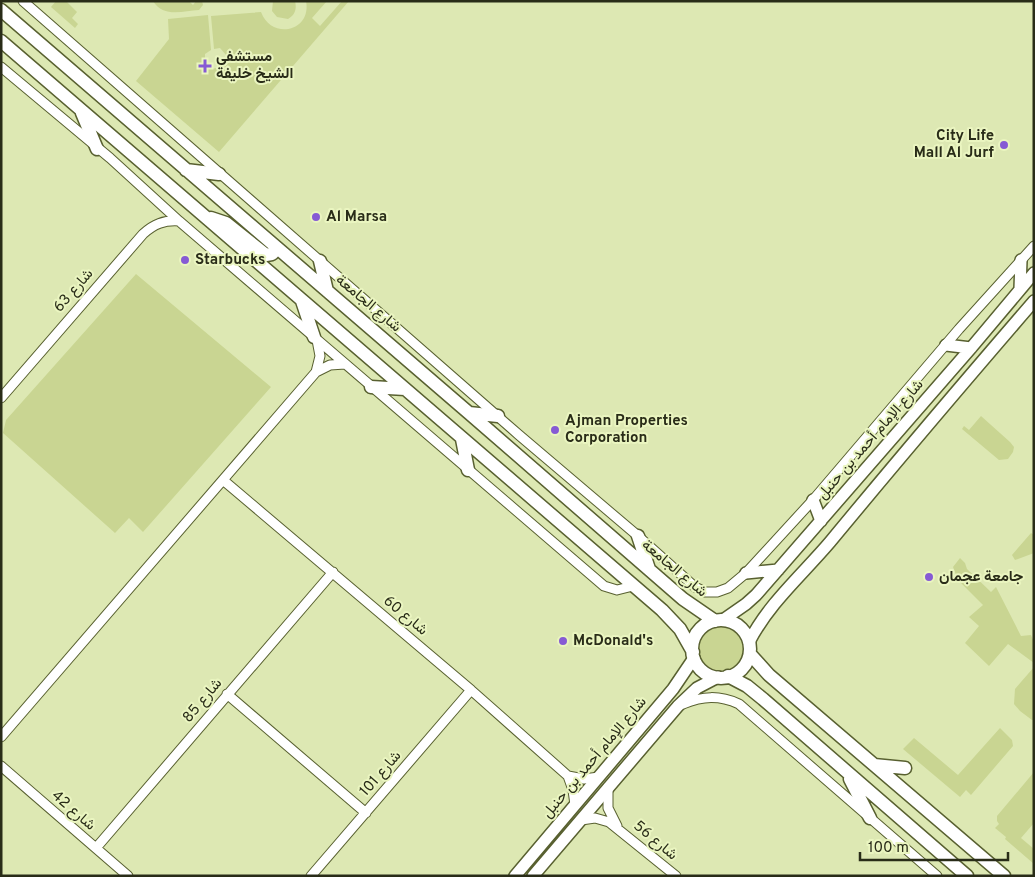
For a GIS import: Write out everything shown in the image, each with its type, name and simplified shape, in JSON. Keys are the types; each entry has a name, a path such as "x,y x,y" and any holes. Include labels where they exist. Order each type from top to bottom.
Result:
{"main road":[{"name":"شارع الجامعة","path":"1,10 650,571 683,599 719,620"},
{"path":"1,41 672,618 688,640 693,655 701,669 706,673 723,677 755,692 967,876"},
{"path":"1,56 18,56"},
{"path":"81,111 97,149"},
{"path":"186,170 219,174"},
{"path":"206,217 226,223 266,254 272,254 277,248"},
{"path":"320,261 327,291"},
{"path":"302,301 315,338"},
{"path":"371,387 405,389"},
{"path":"469,413 498,416"},
{"path":"462,439 468,470"},
{"path":"638,536 650,571"},
{"path":"693,655 693,643 700,629 707,624 719,620 732,622 740,627 746,634 749,648 769,675 1004,876"},
{"path":"723,677 740,670 744,666 749,648"},
{"path":"874,765 905,768"},
{"path":"846,772 870,818"}],"street":[{"path":"23,1 219,174 695,587 705,592 717,592 728,588 746,573 813,500 1034,246"},
{"path":"1,67 110,158 179,221 344,364 604,586 617,590 633,586"},
{"name":"شارع 63","path":"1,398 143,234 156,224 171,220 179,221"},
{"path":"1020,289 1021,260"},
{"name":"شارع الإمام أحمد بن حنبل","path":"719,620 746,604 778,570 1034,273"},
{"path":"749,648 762,619 778,598 818,555 917,436 1034,302"},
{"path":"315,338 320,356 316,372"},
{"path":"946,345 971,348"},
{"path":"1,738 316,372 330,365 344,364"},
{"name":"شارع 60","path":"223,480 471,690 568,776"},
{"path":"813,500 821,521"},
{"path":"746,573 778,570"},
{"name":"شارع 85","path":"96,848 333,572"},
{"name":"شارع الإمام أحمد بن حنبل","path":"515,876 681,679 693,655"},
{"name":"شارع الإمام أحمد بن حنبل","path":"533,876 678,706 697,688 723,677"},
{"name":"شارع 101","path":"311,876 471,690"},
{"path":"227,694 366,813"},
{"path":"678,706 708,697 729,700 739,704 937,876"},
{"name":"شارع 42","path":"1,766 128,876"},
{"path":"568,776 584,780 600,776"},
{"path":"568,776 574,790 576,805"},
{"name":"شارع 56","path":"608,786 608,808 617,826"},
{"name":"شارع 56","path":"581,820 600,819 617,826 676,876"}],"green space":[{"path":"56,1 66,1 77,12 72,18 78,24 75,28 51,7"},
{"path":"153,1 189,1 193,5 196,1 202,1 203,5 199,10 168,12 162,10"},
{"path":"273,1 295,1 296,9 294,14 288,19 277,17 272,11"},
{"name":"مستشفى الشيخ خليفة","path":"306,1 327,1 312,18 320,26 342,1 349,1 219,152 136,81 169,39 168,19 208,15 211,50 205,54 205,63 211,69 222,66 227,56 220,48 214,49 211,16 261,12 266,21 274,27 290,29 303,19 306,11"},
{"path":"136,274 271,387 143,532 129,518 115,533 3,433 6,420"},
{"path":"981,416 1014,447 1008,459 999,460 962,429 964,426 969,430"},
{"path":"1031,533 1034,535 1034,553 1015,560 1012,555"},
{"path":"960,558 965,563 967,569 991,592 996,587 1021,636 1031,635 1034,642 1034,663 1008,644 989,666 965,643 979,626 969,617 983,605 958,580 953,567"},
{"path":"722,623 736,627 743,634 747,648 743,662 736,669 722,673 708,669 701,662 697,648 701,634 708,627"},
{"path":"1034,667 1034,720 1032,720 1014,704 1015,689"},
{"path":"1000,728 1012,740 1013,746 971,795 966,790 960,797 903,749 914,738 958,775"},
{"path":"1034,772 1034,823 1021,838 1034,849 1034,864 995,828 999,824 997,816"}],"place":[{"name":"مستشفى الشيخ خليفة","path":"205,66"},
{"name":"City Life Mall Al Jurf","path":"1004,145"},
{"name":"Al Marsa","path":"316,217"},
{"name":"Starbucks","path":"185,260"},
{"name":"Ajman Properties Corporation","path":"555,430"},
{"name":"جامعة عجمان","path":"929,577"},
{"name":"McDonald's","path":"563,641"}]}
